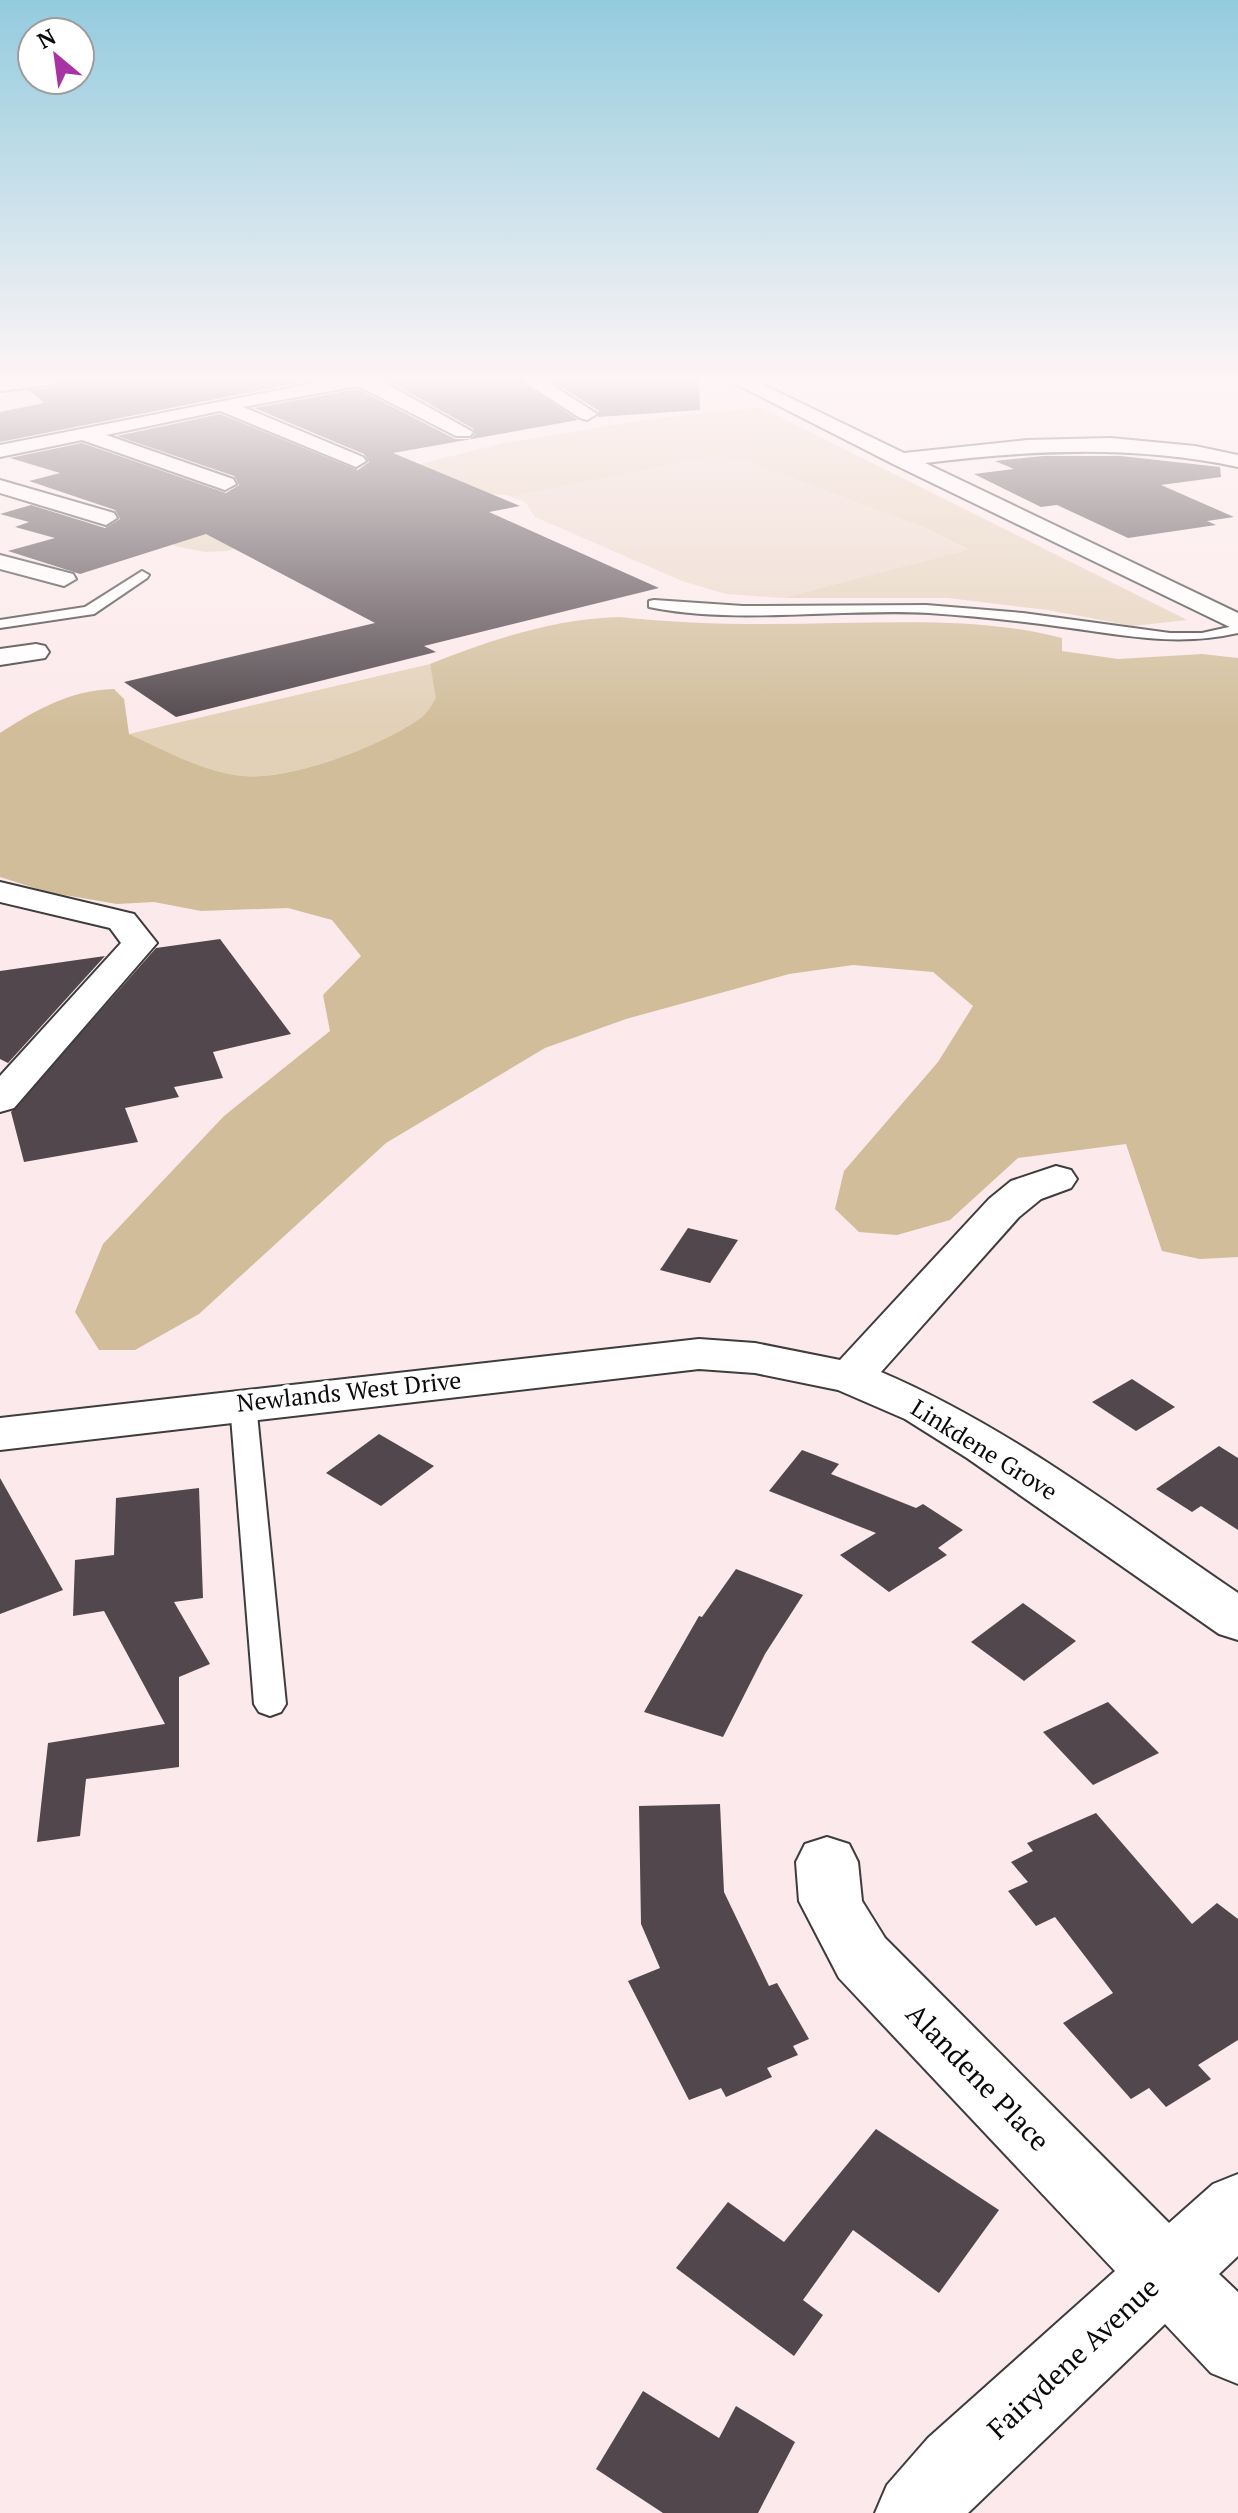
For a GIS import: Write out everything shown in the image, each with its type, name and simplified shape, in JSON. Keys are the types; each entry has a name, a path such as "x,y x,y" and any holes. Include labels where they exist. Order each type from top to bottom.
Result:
{"street":[{"path":"34,496 106,518"},
{"path":"975,496 1238,623"},
{"path":"0,562 64,579"},
{"path":"0,657 36,652"},
{"path":"0,892 102,913 122,921 140,943 0,1100"},
{"path":"851,1377 1004,1208 1026,1190 1056,1179"},
{"name":"Linkdene Grove","path":"699,1354 755,1358 851,1377 922,1408 985,1446 1238,1620"},
{"name":"Newlands West Drive","path":"0,1434 699,1354"},
{"name":"Alandene Place","path":"827,1862 824,1879 833,1912 862,1958 1238,2346"},
{"name":"Fairydene Avenue","path":"915,2513 956,2466 1238,2208"}],"lane":[{"path":"0,624 89,611 142,575"},
{"path":"654,604 743,610 926,609 1183,638 1238,629"},
{"path":"243,1404 270,1704"}],"shaded area":[{"path":"295,496 467,496 419,503 226,551 205,552 174,546 174,536 233,512"},
{"path":"840,496 939,496 1187,620 1133,626 1048,610 948,598 783,598 967,549 925,528"},
{"path":"840,496 925,528 968,550 783,598 726,594 682,581 535,517 526,503 512,497"},
{"path":"619,617 728,624 923,622 979,625 1062,638 1062,651 1118,659 1202,654 1238,658 1238,1257 1200,1259 1162,1251 1126,1144 1018,1158 950,1220 897,1235 859,1232 835,1209 844,1171 938,1062 973,1006 933,972 853,965 789,974 626,1019 545,1048 386,1143 199,1314 135,1350 99,1350 75,1312 103,1244 224,1116 330,1031 323,995 361,956 332,920 288,908 201,911 154,902 117,904 47,892 0,877 0,733 40,709 68,697 114,689 124,699 129,734 185,760 228,774 263,776 286,773 361,749 422,717 436,698 430,664 546,626"},
{"path":"430,664 437,698 422,717 361,749 286,773 263,776 228,774 184,760 129,734"}],"building":[{"path":"74,496 497,496 520,506 489,512 659,588 424,646 436,652 176,717 124,682 375,623 206,534 80,574 8,551 55,538 15,527 29,522 0,514 31,505 105,528 120,519 115,510"},
{"path":"1019,496 1187,496 1234,517 1207,521 1216,525 1128,538 1057,505 1041,507"},
{"path":"220,939 291,1034 213,1052 223,1078 174,1087 179,1097 125,1108 138,1142 24,1162 11,1112 156,948"},
{"path":"105,956 8,1063 0,1059 0,971"},
{"path":"688,1228 738,1240 710,1283 660,1270"},
{"path":"1132,1379 1175,1407 1136,1431 1092,1402"},
{"path":"379,1434 434,1466 381,1506 326,1473"},
{"path":"1219,1446 1238,1458 1238,1530 1201,1506 1192,1512 1156,1489"},
{"path":"802,1450 839,1464 831,1474 916,1508 923,1504 963,1530 938,1548 947,1555 889,1592 840,1555 876,1533 769,1491"},
{"path":"0,1478 63,1590 0,1614"},
{"path":"199,1488 203,1598 174,1602 210,1664 179,1677 179,1767 86,1779 80,1836 37,1842 48,1743 165,1724 104,1611 73,1616 75,1560 114,1555 116,1498"},
{"path":"736,1569 803,1595 765,1654 723,1737 644,1712 699,1616 702,1617"},
{"path":"1023,1603 1076,1641 1024,1681 971,1642"},
{"path":"1108,1702 1159,1753 1093,1785 1043,1732"},
{"path":"720,1804 724,1892 769,1986 777,1983 809,2039 793,2046 798,2055 767,2068 772,2077 726,2097 721,2088 689,2100 628,1981 660,1968 641,1924 639,1806"},
{"path":"1096,1813 1192,1924 1217,1903 1238,1919 1238,2040 1198,2065 1211,2079 1166,2107 1149,2088 1131,2099 1063,2023 1113,1993 1055,1917 1036,1926 1008,1891 1028,1882 1011,1862 1033,1851 1027,1843"},
{"path":"876,2129 999,2210 939,2293 853,2230 803,2300 823,2315 794,2356 676,2268 728,2202 784,2242"},
{"path":"643,2391 719,2438 736,2406 795,2442 758,2513 663,2513 596,2469"}]}
